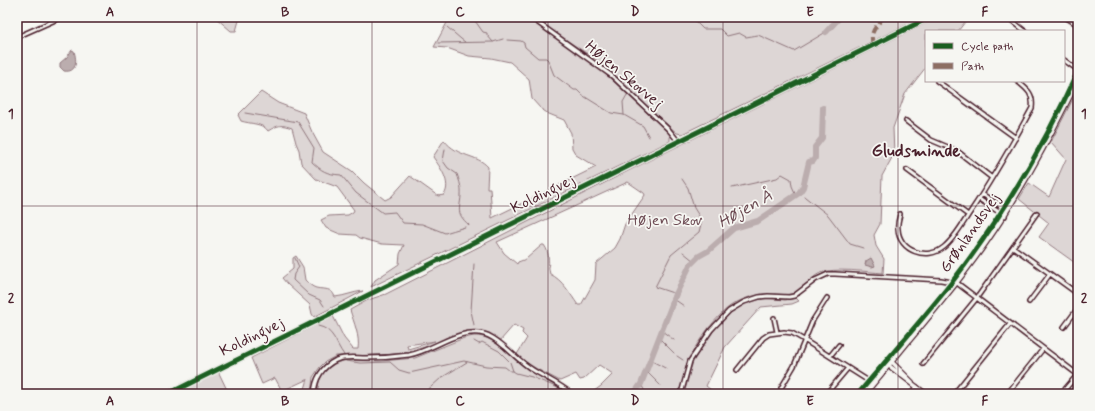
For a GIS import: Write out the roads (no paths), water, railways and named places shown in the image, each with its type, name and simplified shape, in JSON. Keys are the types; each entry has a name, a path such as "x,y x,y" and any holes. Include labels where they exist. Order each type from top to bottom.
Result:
{"main road":[{"name":"Koldingvej","path":"168,394 930,17"}],"street":[{"path":"17,37 62,17"},
{"name":"Højen Skovvej","path":"530,17 612,76 669,130 678,141"},
{"path":"1007,17 1024,30"},
{"path":"1065,17 1078,25"},
{"path":"1074,22 1077,17"},
{"path":"1065,61 1078,70"},
{"name":"Grønlandsvej","path":"858,394 951,283 1017,188 1049,131 1078,70"},
{"name":"Grønlandsvej","path":"865,394 957,283 1005,216 1053,133 1078,80"},
{"path":"938,82 1016,138"},
{"path":"900,214 898,228 900,237 905,246 910,250 924,254 932,254 943,247 952,238 992,178 1032,108 1030,92 1017,82"},
{"path":"906,121 931,140 957,151 992,178"},
{"path":"907,170 968,215"},
{"path":"982,194 1008,211"},
{"path":"979,199 1005,216"},
{"path":"923,364 976,299 1037,213"},
{"path":"1013,248 1078,294"},
{"path":"681,394 690,361 711,330 729,311 744,302 763,296 794,296 814,280 828,274 941,280 957,283 976,299 1078,374 1061,394"},
{"path":"1029,302 1050,274"},
{"path":"781,388 794,366 815,316 827,298"},
{"path":"1064,328 1078,308"},
{"path":"774,318 776,332"},
{"path":"957,390 1010,324"},
{"path":"737,370 761,340 769,334 776,332 792,334 804,340 872,385"},
{"path":"314,394 317,379 322,370 329,364 341,358 369,358 409,355 422,352 462,335 473,333 486,334 498,341 523,363 556,382 572,394"},
{"path":"830,356 839,345"},
{"path":"1006,394 1044,349"},
{"path":"888,359 890,364 926,394"},
{"path":"885,363 890,364"},
{"path":"826,394 848,368"},
{"path":"911,394 916,386"}],"waterway":[{"path":"465,17 469,19 471,17 483,32 487,33 493,42"},
{"name":"Højen Å","path":"826,32 840,17"},
{"path":"693,19 703,29 720,29 727,36 739,33 746,37 758,35 794,51 826,32"},
{"path":"447,27 465,42"},
{"path":"438,43 493,42 503,39"},
{"path":"507,40 521,41 524,43 525,47 538,58 546,58 554,75 574,90 577,90 582,95 611,113 624,115 643,126 649,137"},
{"path":"630,89 635,80 633,74"},
{"path":"624,115 623,102 627,95"},
{"name":"Højen Å","path":"631,394 636,391 641,384 676,294 690,265 734,228 758,221 799,193 803,187 809,162 813,161 815,158 815,147 822,138 823,108"},
{"path":"245,113 298,122 314,148 312,162 325,172 341,175 356,193 383,213 395,212 403,223 422,224 445,233 465,227"},
{"path":"445,149 443,161 448,168 457,174 461,188 459,209 461,216 469,225"},
{"path":"732,188 777,178 782,174 791,179 796,195"},
{"path":"676,294 655,287 671,255 699,232 701,224 699,216 694,208 688,188 682,179"},
{"path":"805,197 828,215 850,244 863,248"},
{"path":"683,252 694,261"},
{"path":"295,258 299,267 294,274 293,280 309,295 320,300 324,306"},
{"path":"474,264 471,311 474,325"},
{"path":"674,299 684,306"},
{"path":"318,326 328,330 331,333 344,355"},
{"path":"662,331 674,340"},
{"path":"659,338 674,353"},
{"path":"474,341 479,344 482,342 499,351 510,362 513,371 516,373 532,377 556,387 565,394"},
{"path":"677,356 683,360"},
{"path":"650,360 667,369"},
{"path":"346,361 360,363 390,362 399,370 409,373 464,361 486,366 505,367 510,371 513,371"},
{"path":"422,394 441,378 467,362"},
{"path":"646,371 660,385"},
{"path":"641,384 646,394"},
{"path":"208,394 211,392 216,392 217,394"}],"district":[{"name":"Gludsminde","path":"916,151"}],"park label":[{"name":"Højen Skov","path":"665,220"}]}
